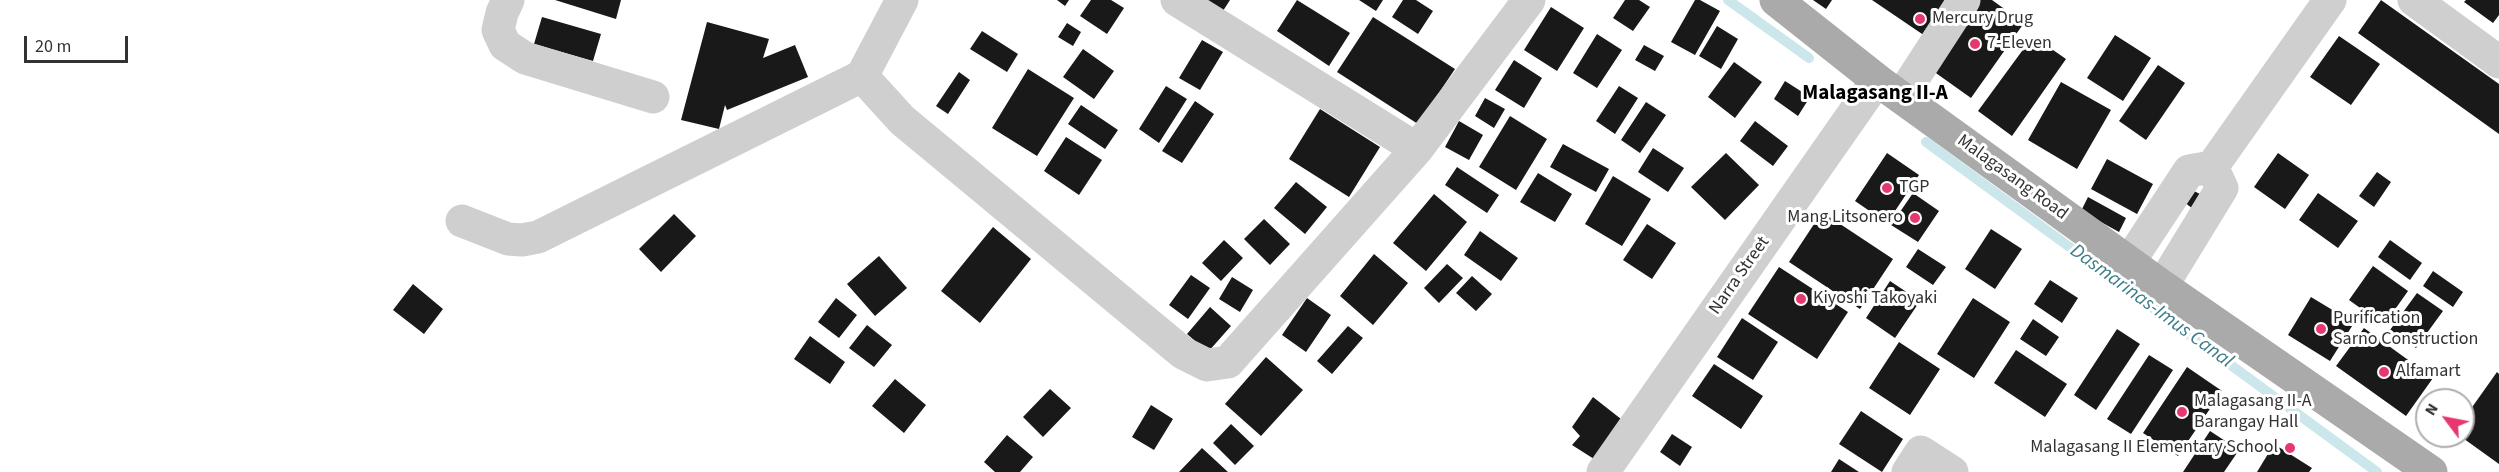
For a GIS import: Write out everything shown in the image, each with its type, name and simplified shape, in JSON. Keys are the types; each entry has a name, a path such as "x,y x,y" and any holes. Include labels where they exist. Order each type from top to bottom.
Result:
{"main road":[{"name":"Malagasang Road","path":"1776,0 1889,89 2162,286 2431,472"}],"street":[{"path":"508,0 498,30 505,45 525,58 653,97"},
{"path":"462,221 508,239 522,240 538,237 862,76 902,0"},
{"path":"1177,0 1417,149"},
{"path":"862,76 902,120 1183,353 1207,365 1228,362 1417,149 1529,0"},
{"name":"Narra Street","path":"1603,472 1889,89 1964,0"},
{"path":"2129,262 2189,171 2212,167 2330,0"},
{"path":"2414,0 2499,62"},
{"path":"2162,286 2223,188 2212,167"},
{"path":"1908,472 1921,452 1952,472"}],"building":[{"path":"555,0 621,0 616,19"},
{"path":"1057,0 1069,0 1065,6"},
{"path":"1091,0 1111,0 1124,8 1107,34 1080,16"},
{"path":"1199,0 1230,0 1221,14"},
{"path":"1297,0 1350,33 1329,66 1277,31"},
{"path":"1359,0 1383,0 1376,11"},
{"path":"1403,0 1416,0 1433,11 1418,34 1392,17"},
{"path":"1625,0 1639,0 1650,7 1633,31 1613,18"},
{"path":"1695,0 1700,0 1720,11 1695,55 1671,42"},
{"path":"1813,0 1832,0 1826,9"},
{"name":"Mercury Drug","path":"1872,0 1953,0 1928,38"},
{"name":"7-Eleven","path":"1972,0 1992,0 2024,23 1971,98 1926,66"},
{"path":"2381,0 2499,84 2499,134 2358,33"},
{"path":"2466,0 2499,0 2499,15 2493,23 2464,2"},
{"path":"1551,7 1584,28 1557,71 1524,50"},
{"path":"542,17 601,34 593,61 534,44"},
{"path":"1373,17 1455,69 1418,124 1337,72"},
{"path":"707,22 769,39 763,58 795,45 808,77 727,110 725,105 719,129 681,120"},
{"path":"1067,23 1081,32 1073,46 1058,37"},
{"path":"1717,26 1738,39 1721,69 1699,56"},
{"path":"982,31 1018,54 1007,72 970,49"},
{"path":"1597,34 1622,50 1597,88 1573,73"},
{"path":"2115,35 2151,58 2123,101 2087,78"},
{"path":"2033,36 2066,59 2012,136 1978,111"},
{"path":"2339,36 2380,64 2351,105 2310,77"},
{"path":"1202,40 1223,52 1200,90 1179,78"},
{"path":"1644,45 1664,56 1655,71 1635,60"},
{"path":"1083,49 1114,71 1094,99 1063,77"},
{"path":"1514,60 1542,78 1524,108 1495,90"},
{"path":"1734,62 1762,82 1735,118 1708,97"},
{"path":"2158,65 2185,83 2146,140 2119,121"},
{"path":"1028,69 1074,98 1037,156 992,128"},
{"path":"959,72 970,80 948,114 936,106"},
{"path":"1785,81 1810,97 1798,116 1774,99"},
{"path":"2061,82 2111,110 2077,169 2028,140"},
{"path":"1166,86 1187,99 1159,143 1139,129"},
{"path":"1619,86 1638,98 1615,134 1596,121"},
{"path":"1485,98 1505,109 1494,128 1475,116"},
{"path":"1195,101 1214,114 1182,163 1162,151"},
{"path":"1646,102 1666,115 1640,153 1621,140"},
{"path":"1081,105 1118,130 1105,149 1068,124"},
{"path":"1320,109 1380,147 1349,197 1289,159"},
{"path":"1510,116 1547,139 1516,190 1479,167"},
{"path":"1459,121 1483,135 1469,160 1445,147"},
{"path":"1755,121 1788,146 1773,166 1740,141"},
{"path":"1066,137 1102,160 1079,195 1044,171"},
{"path":"1563,144 1609,169 1596,192 1550,167"},
{"path":"1653,148 1684,168 1668,192 1638,172"},
{"path":"1726,153 1759,185 1725,220 1691,187"},
{"name":"TGP","path":"1887,153 1919,175 1887,223 1855,201"},
{"path":"2278,153 2309,175 2285,209 2254,187"},
{"path":"2107,159 2153,184 2137,214 2091,189"},
{"path":"1457,167 1499,195 1487,213 1445,185"},
{"path":"2377,172 2391,182 2374,207 2359,196"},
{"path":"1538,173 1572,194 1555,222 1520,202"},
{"path":"1613,176 1651,199 1622,246 1585,224"},
{"path":"1296,182 1327,207 1305,234 1274,208"},
{"path":"2192,190 2202,195 2193,209 2184,202"},
{"name":"Mang Litsonero","path":"1913,193 1939,211 1918,242 1891,225"},
{"path":"2318,193 2358,221 2338,248 2299,220"},
{"path":"1434,194 1467,222 1426,271 1393,243"},
{"path":"2088,197 2126,218 2119,232 2081,211"},
{"path":"1822,212 1893,259 1860,309 1789,262"},
{"path":"674,214 696,236 661,272 639,249"},
{"path":"1264,219 1290,244 1270,265 1244,239"},
{"path":"1647,224 1676,243 1652,279 1623,260"},
{"path":"993,227 1031,259 980,323 941,291"},
{"path":"1991,229 2022,249 1995,289 1965,269"},
{"path":"1480,231 1518,258 1501,281 1464,255"},
{"path":"1224,240 1243,258 1221,281 1202,263"},
{"path":"2390,240 2422,263 2410,280 2378,257"},
{"path":"1918,249 1946,267 1933,285 1906,267"},
{"path":"1374,254 1408,283 1373,325 1340,296"},
{"path":"879,256 907,288 875,316 847,284"},
{"path":"1447,264 1463,278 1439,303 1424,288"},
{"path":"2373,266 2408,291 2384,325 2349,300"},
{"path":"1779,267 1848,312 1817,359 1748,314"},
{"path":"2433,271 2463,292 2453,307 2423,286"},
{"path":"1191,275 1210,288 1188,319 1169,305"},
{"path":"1472,276 1492,294 1476,311 1456,293"},
{"path":"1232,277 1253,290 1240,312 1219,299"},
{"path":"2050,280 2078,298 2062,323 2034,304"},
{"path":"1890,281 1920,301 1895,338 1866,318"},
{"path":"413,284 443,309 424,334 393,310"},
{"path":"2417,293 2443,311 2416,348 2390,330"},
{"name":"Purification Sarno Construction","path":"2311,297 2354,323 2330,361 2288,335"},
{"path":"836,298 857,315 839,338 818,322"},
{"path":"1307,298 1331,315 1306,352 1282,335"},
{"path":"1973,298 2010,322 1974,378 1937,354"},
{"path":"1210,307 1231,326 1208,352 1187,334"},
{"path":"1742,318 1778,342 1753,380 1717,357"},
{"path":"2033,319 2059,337 2046,356 2020,339"},
{"path":"867,325 892,345 874,367 849,348"},
{"path":"1348,326 1363,338 1332,374 1317,361"},
{"name":"Alfamart","path":"2364,328 2433,378 2426,388 2415,388 2415,403 2406,416 2336,366"},
{"path":"2117,329 2140,344 2096,410 2074,395"},
{"path":"810,336 845,362 830,384 794,359"},
{"path":"1899,342 1940,369 1910,415 1869,388"},
{"path":"2016,350 2067,384 2045,417 1994,383"},
{"path":"2149,355 2173,370 2131,434 2107,419"},
{"path":"1266,357 1303,390 1261,436 1225,404"},
{"path":"1714,364 1763,396 1741,429 1692,396"},
{"name":"Malagasang II-A Barangay Hall","path":"2187,367 2222,391 2178,456 2143,433"},
{"path":"2497,372 2499,374 2499,464 2475,447 2475,403"},
{"path":"895,379 926,405 904,433 872,406"},
{"path":"1050,389 1071,408 1043,437 1023,417"},
{"path":"1593,397 1621,419 1594,459 1572,445 1580,436 1572,427"},
{"path":"1151,405 1173,419 1154,450 1132,437"},
{"path":"1861,411 1903,439 1882,472 1839,444"},
{"path":"1231,424 1254,446 1235,465 1213,443"},
{"path":"2210,431 2239,450 2224,472 2183,472"},
{"path":"1672,434 1692,447 1680,466 1660,452"},
{"path":"1007,435 1033,457 1020,472 995,472 984,462"},
{"path":"2274,444 2312,468 2309,472 2257,472"},
{"path":"1202,448 1228,472 1179,472"},
{"path":"1839,459 1859,472 1831,472"}],"waterway":[{"name":"Dasmarinas-Imus Canal","path":"1728,0 1809,58"},
{"name":"Dasmarinas-Imus Canal","path":"1926,142 2377,472"}],"place":[{"name":"Mercury Drug","path":"1920,19"},
{"name":"7-Eleven","path":"1975,44"},
{"name":"TGP","path":"1887,188"},
{"name":"Mang Litsonero","path":"1915,218"},
{"name":"Kiyoshi Takoyaki","path":"1801,299"},
{"name":"Purification Sarno Construction","path":"2321,329"},
{"name":"Alfamart","path":"2384,372"},
{"name":"Malagasang II-A Barangay Hall","path":"2182,412"},
{"name":"Malagasang II Elementary School","path":"2290,448"}],"district":[{"name":"Malagasang II-A","path":"1875,94"}]}
